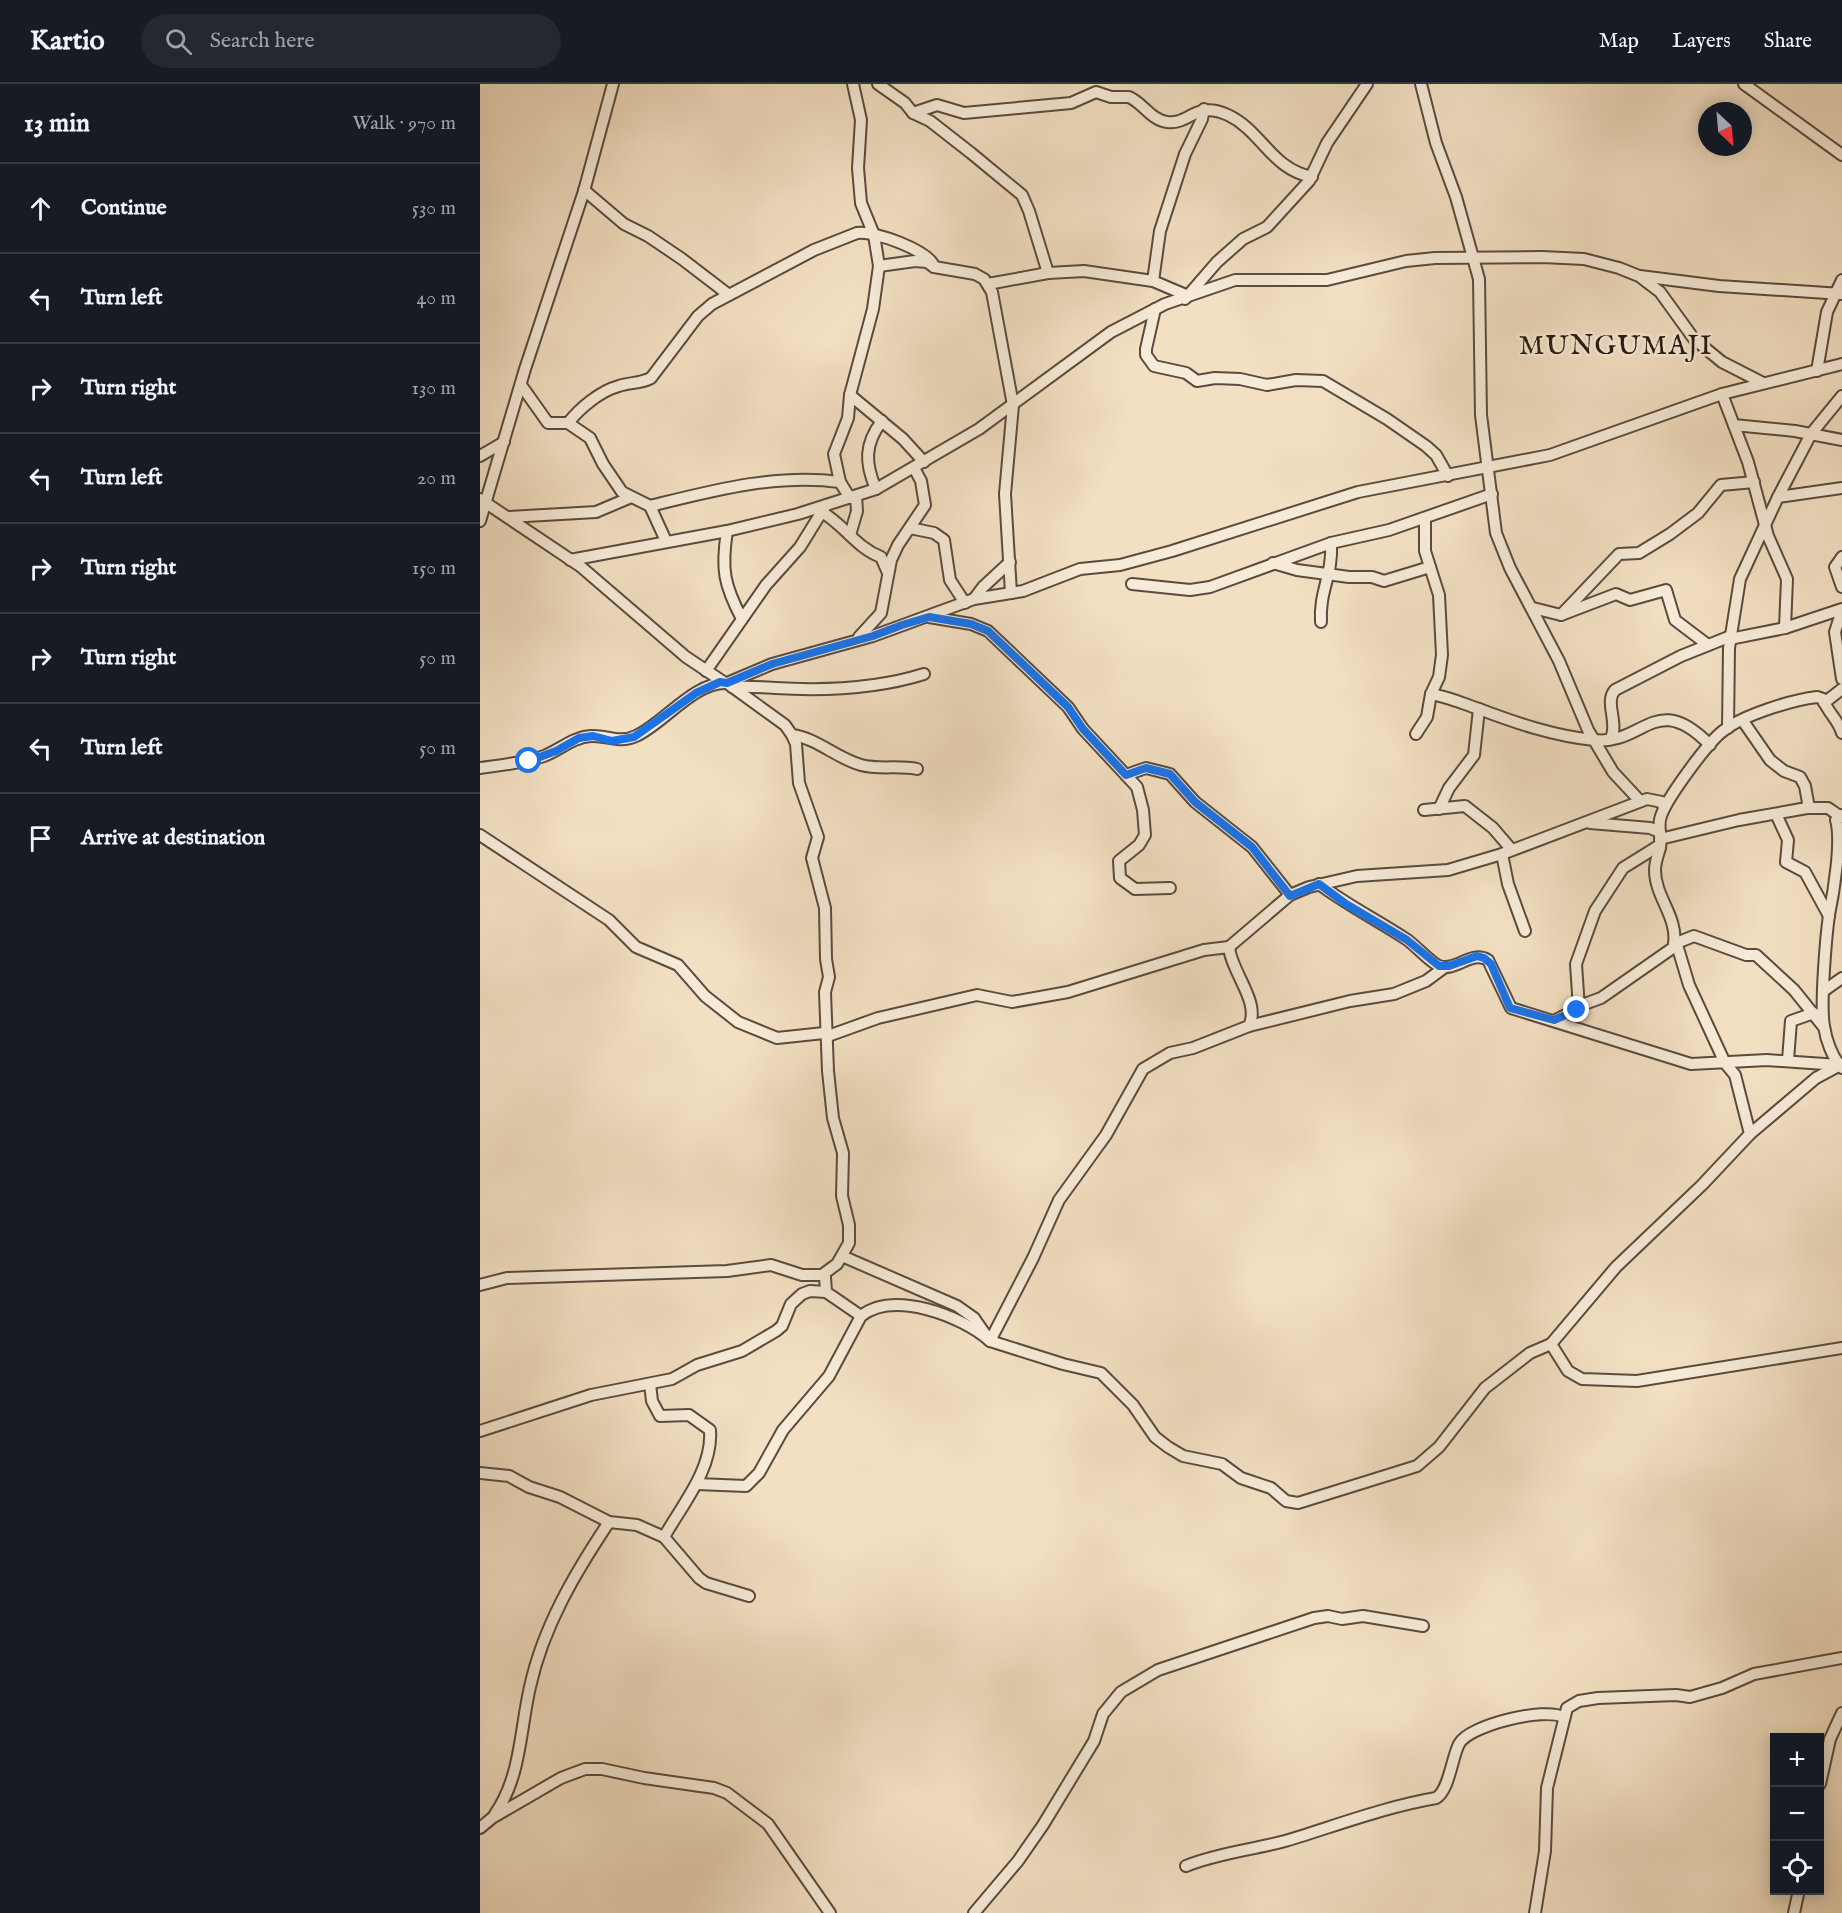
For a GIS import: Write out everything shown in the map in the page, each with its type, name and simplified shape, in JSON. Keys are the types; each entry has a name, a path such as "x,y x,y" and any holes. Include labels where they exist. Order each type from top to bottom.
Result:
{"street":[{"path":"480,521 483,500 505,442 584,190 613,84"},
{"path":"850,535 857,511 853,497 840,482 834,454 848,418 850,395 873,309 879,266 874,235 861,203 858,168 861,120 853,84"},
{"path":"878,84 904,103 913,113 938,127 1022,195 1048,273"},
{"path":"1185,297 1234,246 1267,226 1312,177 1327,143 1366,84"},
{"path":"1421,84 1436,143 1479,279 1481,415 1496,533 1501,549 1533,608 1594,740 1613,772 1640,801"},
{"path":"1744,84 1842,155"},
{"path":"913,113 937,105 964,113 1071,103 1096,92 1111,97 1130,97 1153,117 1166,122 1173,122 1204,109 1231,117 1250,131 1275,160 1292,170 1312,177"},
{"path":"1153,281 1160,231 1185,154 1202,119 1204,109"},
{"path":"584,190 624,224 648,236 729,295"},
{"path":"568,423 583,407 613,388 641,384 651,378 698,315 729,295 830,243 865,231 928,256 933,261 934,267"},
{"path":"570,560 727,531 823,508 876,489 919,465 1013,405 1110,332 1155,309 1235,280 1327,280 1415,260 1542,257 1584,259 1639,276 1719,286 1838,294"},
{"path":"879,266 915,261 934,267 975,274 988,284 996,304 1013,405 1005,494 1011,593"},
{"path":"988,284 1048,273 1084,271 1153,281 1185,297"},
{"path":"1639,276 1660,292 1694,339 1722,362 1763,383"},
{"path":"1817,371 1827,312 1838,294 1842,279"},
{"path":"1155,309 1146,349 1146,355 1154,366 1186,373 1197,381 1240,379 1267,384 1296,380 1323,381 1387,419 1426,446 1436,455 1448,476"},
{"path":"480,768 529,761 556,751 579,738 593,736 612,741 634,737 696,693 728,684 772,664 873,636 970,601 1032,588 1080,569 1120,565 1172,551 1358,492 1550,455 1722,394 1842,364"},
{"path":"521,385 548,423 568,423 590,438 603,464 622,492 629,498 650,506 777,480 810,478 840,482"},
{"path":"1722,394 1754,482 1765,525 1788,585 1785,628"},
{"path":"850,395 882,421 919,465 925,505 898,545 888,573 881,613 859,637"},
{"path":"1728,728 1731,638 1740,579 1778,497 1811,434 1842,396"},
{"path":"876,489 867,456 872,435 882,421"},
{"path":"1734,425 1842,440"},
{"path":"480,456 505,442"},
{"path":"1561,615 1619,554 1639,553 1670,534 1698,513 1721,485 1754,482"},
{"path":"1778,497 1842,488"},
{"path":"1132,584 1202,589 1331,543 1357,539 1492,494"},
{"path":"508,518 596,512 629,498"},
{"path":"480,1285 507,1278 727,1271 771,1265 802,1275 822,1275 837,1264 849,1244 849,1225 842,1196 843,1153 833,1118 825,992 829,977 826,959 825,908 812,858 818,837 799,783 796,744 792,735 785,725 706,670 580,566 483,500"},
{"path":"650,506 666,542"},
{"path":"823,508 866,550 881,557 888,573"},
{"path":"706,670 766,585 800,546 823,508"},
{"path":"1416,734 1426,717 1441,666 1442,645 1438,588 1425,551 1425,518"},
{"path":"910,528 934,533 944,540 950,580 970,601"},
{"path":"727,531 723,575 729,595 742,619"},
{"path":"1321,622 1321,596 1330,574 1331,543"},
{"path":"1842,557 1835,567 1842,587"},
{"path":"970,601 1010,562"},
{"path":"1273,563 1287,569 1349,577 1372,577 1389,581 1430,567"},
{"path":"1533,608 1561,615 1616,594 1630,600 1666,590 1675,620 1708,645"},
{"path":"1611,738 1615,720 1610,699 1615,690 1681,656 1708,645 1731,638 1785,628 1842,609"},
{"path":"1842,609 1835,632 1842,679"},
{"path":"929,617 971,624 988,631 1068,707 1083,729 1126,775 1140,794 1145,835 1139,845 1119,861 1119,874 1123,881 1135,889 1170,888"},
{"path":"728,684 838,688 902,681 924,674"},
{"path":"1824,703 1842,689"},
{"path":"1431,694 1453,699 1547,733 1594,740 1625,736 1659,720 1675,722 1697,732 1710,745"},
{"path":"1750,1134 1735,1075 1725,1063 1689,985 1675,944 1676,931 1655,877 1660,839 1659,820 1664,808 1710,745 1728,728 1812,698 1821,697 1841,727"},
{"path":"1439,810 1449,788 1474,755 1479,709"},
{"path":"1743,721 1764,754 1778,768 1800,777 1805,786 1809,808"},
{"path":"792,735 806,736 828,752 860,765 917,769"},
{"path":"1126,775 1146,768 1170,774 1195,802 1252,847 1290,896"},
{"path":"480,834 609,920 636,946 678,965 705,996 738,1022 777,1038 824,1033 828,1036 878,1018 977,995 1012,1002 1068,992 1204,950 1229,947 1290,896 1319,884 1358,876 1436,872 1506,852 1640,801 1662,802 1664,808"},
{"path":"1424,810 1465,806 1493,828 1506,852 1508,884 1525,931"},
{"path":"1579,1006 1576,964 1595,911 1623,868 1660,839 1739,820 1809,808 1828,808 1840,818 1839,873 1829,916 1824,1026 1832,1053 1841,1066"},
{"path":"1776,814 1788,840 1786,862 1805,872 1829,916"},
{"path":"1586,822 1650,828 1660,839"},
{"path":"1319,884 1346,904 1407,940 1436,965 1445,967"},
{"path":"1554,1020 1577,1010 1579,1006 1601,998 1675,944 1694,936 1746,955 1756,955 1824,1026"},
{"path":"1229,947 1230,960 1251,1007 1253,1018 1249,1026"},
{"path":"990,1341 1034,1258 1059,1200 1106,1135 1143,1069 1170,1053 1193,1048 1249,1026 1350,1001 1394,994 1426,981 1445,967 1477,956 1491,964 1510,1008 1691,1064 1788,1060 1841,1066"},
{"path":"1824,990 1842,978"},
{"path":"1788,1060 1791,1021 1814,1013"},
{"path":"697,1484 746,1486 750,1483 767,1461 783,1430 829,1376 861,1316 880,1306 901,1305 959,1319 977,1329 990,1341 1063,1364 1101,1373 1133,1405 1155,1437 1168,1447 1183,1456 1222,1464 1241,1478 1271,1488 1286,1501 1298,1503 1417,1466 1446,1439 1485,1388 1530,1353 1551,1344 1616,1267 1702,1185 1750,1134 1816,1078 1841,1066"},
{"path":"842,1256 957,1306 974,1318 990,1341"},
{"path":"822,1275 825,1277 826,1292"},
{"path":"480,1431 591,1395 672,1379 697,1365 742,1351 782,1326 795,1298 810,1291 826,1292 861,1316"},
{"path":"1551,1344 1568,1371 1582,1379 1637,1381 1842,1348"},
{"path":"650,1384 652,1401 660,1416 689,1415 710,1430 711,1439 697,1484 689,1492 664,1537"},
{"path":"480,1473 509,1476 529,1487 560,1497 609,1522 637,1525 664,1537 699,1578 749,1596"},
{"path":"492,1818 503,1802 514,1776 530,1686 545,1640 573,1576 609,1522"},
{"path":"974,1913 1018,1861 1043,1825 1094,1741 1103,1714 1121,1692 1134,1682 1158,1670 1314,1618 1328,1616 1342,1619 1363,1616 1423,1626"},
{"path":"1535,1913 1545,1851 1547,1788 1563,1717 1571,1704 1587,1700 1660,1695 1690,1697 1770,1670 1842,1658"},
{"path":"1824,1766 1830,1739 1842,1713"},
{"path":"1186,1866 1221,1854 1287,1840 1361,1816 1436,1798 1443,1791 1459,1744 1471,1733 1490,1725 1535,1714 1557,1714 1563,1717"},
{"path":"480,1828 492,1818 561,1778 593,1768 714,1788 727,1793 768,1824 830,1913"},
{"path":"1794,1913 1798,1895"}],"district":[{"name":"MUNGUMAJI","path":"1616,345"}],"route":[{"path":"529,761 556,751 579,738 593,736 612,741 634,737 696,693 720,682 727,683 772,664 821,648 873,636 929,617 971,624 988,631 1045,688 1068,707 1083,729 1126,775 1146,768 1154,768 1170,774 1177,780 1186,795 1252,847 1290,896 1319,884 1346,904 1407,940 1439,966 1449,966 1477,956 1488,960 1510,1008 1517,1012 1554,1020 1577,1010"}]}
